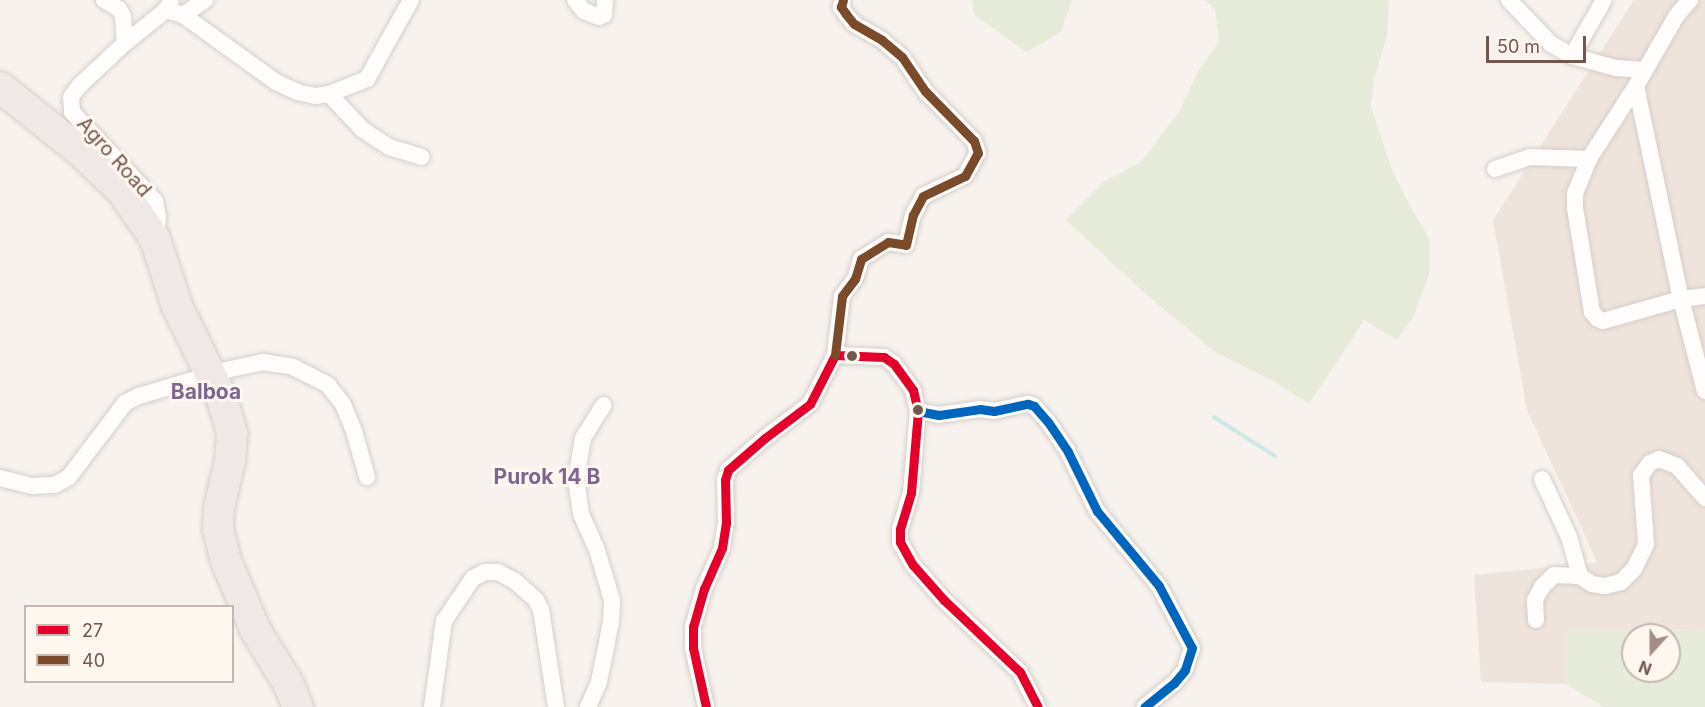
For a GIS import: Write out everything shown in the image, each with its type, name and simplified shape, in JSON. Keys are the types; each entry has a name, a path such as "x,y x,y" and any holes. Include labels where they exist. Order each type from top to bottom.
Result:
{"highway":[{"path":"0,87 81,152 122,191 155,239 177,306 221,396 232,433 230,461 219,508 218,529 226,561 256,632 290,685 298,707"}],"street":[{"path":"104,0 119,9 123,16 124,43"},
{"path":"183,15 205,0"},
{"path":"169,5 276,82 297,92 329,94 367,79 411,0"},
{"path":"575,0 584,11 599,17 604,15 605,0"},
{"path":"706,707 693,648 693,627 704,589 722,548 726,513 725,480 728,470 810,404 836,354 842,296 855,279 861,259 888,242 906,245 913,215 923,196 965,176 978,153 974,141 925,91 902,57 887,44 854,24 842,7 843,0"},
{"path":"1509,0 1551,44 1572,56 1616,68 1645,70"},
{"path":"1572,56 1604,0"},
{"path":"1690,0 1677,15 1636,86 1589,159 1575,194 1575,208 1594,317 1603,321 1681,299 1705,296"},
{"name":"Agro Road","path":"155,239 158,217 154,201 72,111 71,97 80,85 124,43 169,5"},
{"path":"1636,86 1681,299 1705,391"},
{"path":"329,94 363,130 388,147 422,157"},
{"path":"1495,169 1530,158 1589,159"},
{"path":"836,354 884,357 894,364 912,390 918,411 911,493 900,530 900,542 913,565 944,600 1020,672 1038,707"},
{"path":"0,478 33,486 56,485 69,477 125,403 139,396 245,365 278,363 312,375 328,385 347,413 367,477"},
{"path":"918,411 939,415 980,409 994,411 1028,404 1034,406 1048,422 1068,452 1097,510 1159,586 1192,648 1185,670 1174,683 1144,707"},
{"path":"588,707 599,682 611,622 612,600 597,550 581,514 576,479 584,434 603,405"},
{"path":"1536,620 1535,600 1542,587 1554,575 1580,576 1592,584 1615,585 1630,575 1642,557 1647,533 1641,475 1650,462 1659,459 1677,466 1705,498"},
{"path":"1542,479 1569,537 1580,576"},
{"path":"432,707 444,621 473,578 485,572 498,572 515,580 536,600 542,610 556,707"}],"shaded area":[{"path":"1634,0 1705,0 1705,629 1681,629 1681,623 1621,623 1621,630 1568,631 1566,684 1481,682 1474,575 1597,562 1527,410 1493,220"}],"green space":[{"path":"972,0 1072,0 1061,32 1027,52 974,15"},
{"path":"1205,0 1389,0 1387,36 1374,79 1371,106 1392,170 1430,240 1430,271 1414,316 1397,340 1364,320 1309,404 1275,382 1215,352 1139,288 1066,220 1105,181 1141,162 1178,113 1199,70 1219,42 1215,9"},
{"path":"1681,629 1705,629 1705,707 1604,707 1566,684 1567,631 1621,630 1621,683 1681,683"}],"waterway":[{"path":"1214,417 1275,456"}],"transit line":[{"name":"40","path":"835,355 842,296 855,279 861,259 888,242 906,245 913,215 923,196 965,176 978,153 974,141 925,91 902,57 882,40 854,24 841,7 843,0"},
{"name":"27","path":"706,707 693,648 693,627 704,589 722,548 726,523 725,480 728,470 810,404 835,355 884,357 894,364 913,390 918,411 911,493 900,529 900,542 913,565 944,600 1020,672 1038,707"},
{"path":"918,411 939,415 980,409 994,411 1028,404 1034,406 1048,422 1068,452 1097,511 1159,586 1192,648 1185,670 1174,683 1144,707"}],"district":[{"name":"Balboa","path":"206,392"},
{"name":"Purok 14 B","path":"547,477"}]}
